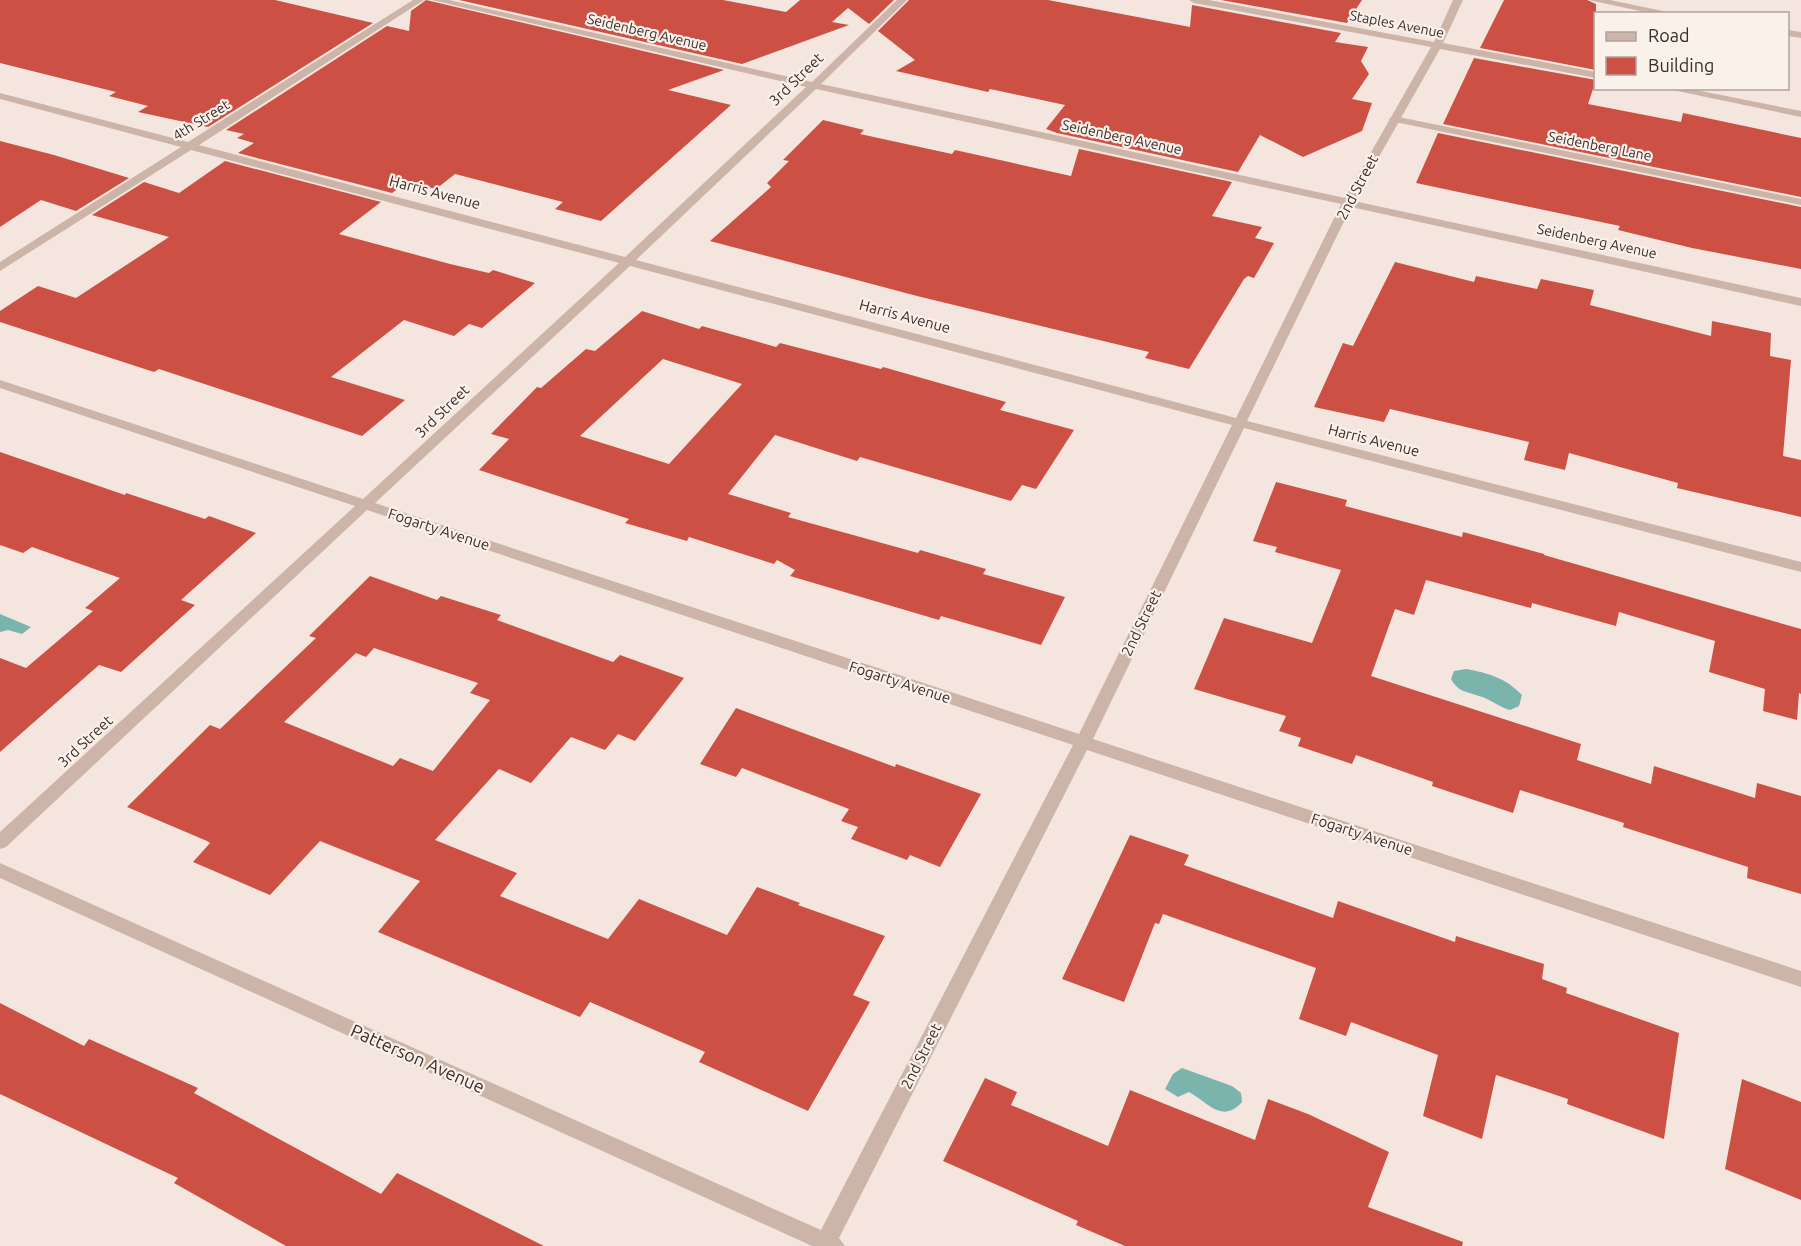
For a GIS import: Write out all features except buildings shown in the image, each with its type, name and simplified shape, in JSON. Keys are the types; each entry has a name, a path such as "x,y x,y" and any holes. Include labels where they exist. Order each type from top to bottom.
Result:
{"street":[{"name":"4th Street","path":"0,267 419,0"},
{"name":"Seidenberg Avenue","path":"437,0 813,86 1801,302"},
{"name":"3rd Street","path":"0,842 367,505 902,0"},
{"name":"Staples Avenue","path":"1194,0 1594,75"},
{"name":"2nd Street","path":"829,1245 1083,742 1348,202 1437,45 1458,0"},
{"path":"1594,0 1662,12"},
{"path":"1678,90 1801,114"},
{"name":"Harris Avenue","path":"0,96 629,260 1240,423 1801,567"},
{"name":"Seidenberg Lane","path":"1394,119 1801,202"},
{"name":"Fogarty Avenue","path":"0,384 1801,979"},
{"name":"Patterson Avenue","path":"0,870 829,1245"}],"water":[{"path":"0,614 31,627 22,634 8,630 0,632"},
{"path":"1466,669 1510,684 1522,695 1519,706 1510,710 1460,689 1451,679 1454,671"},
{"path":"1182,1068 1232,1086 1241,1093 1242,1102 1235,1108 1222,1111 1209,1106 1189,1092 1178,1097 1165,1089 1173,1074"}]}
